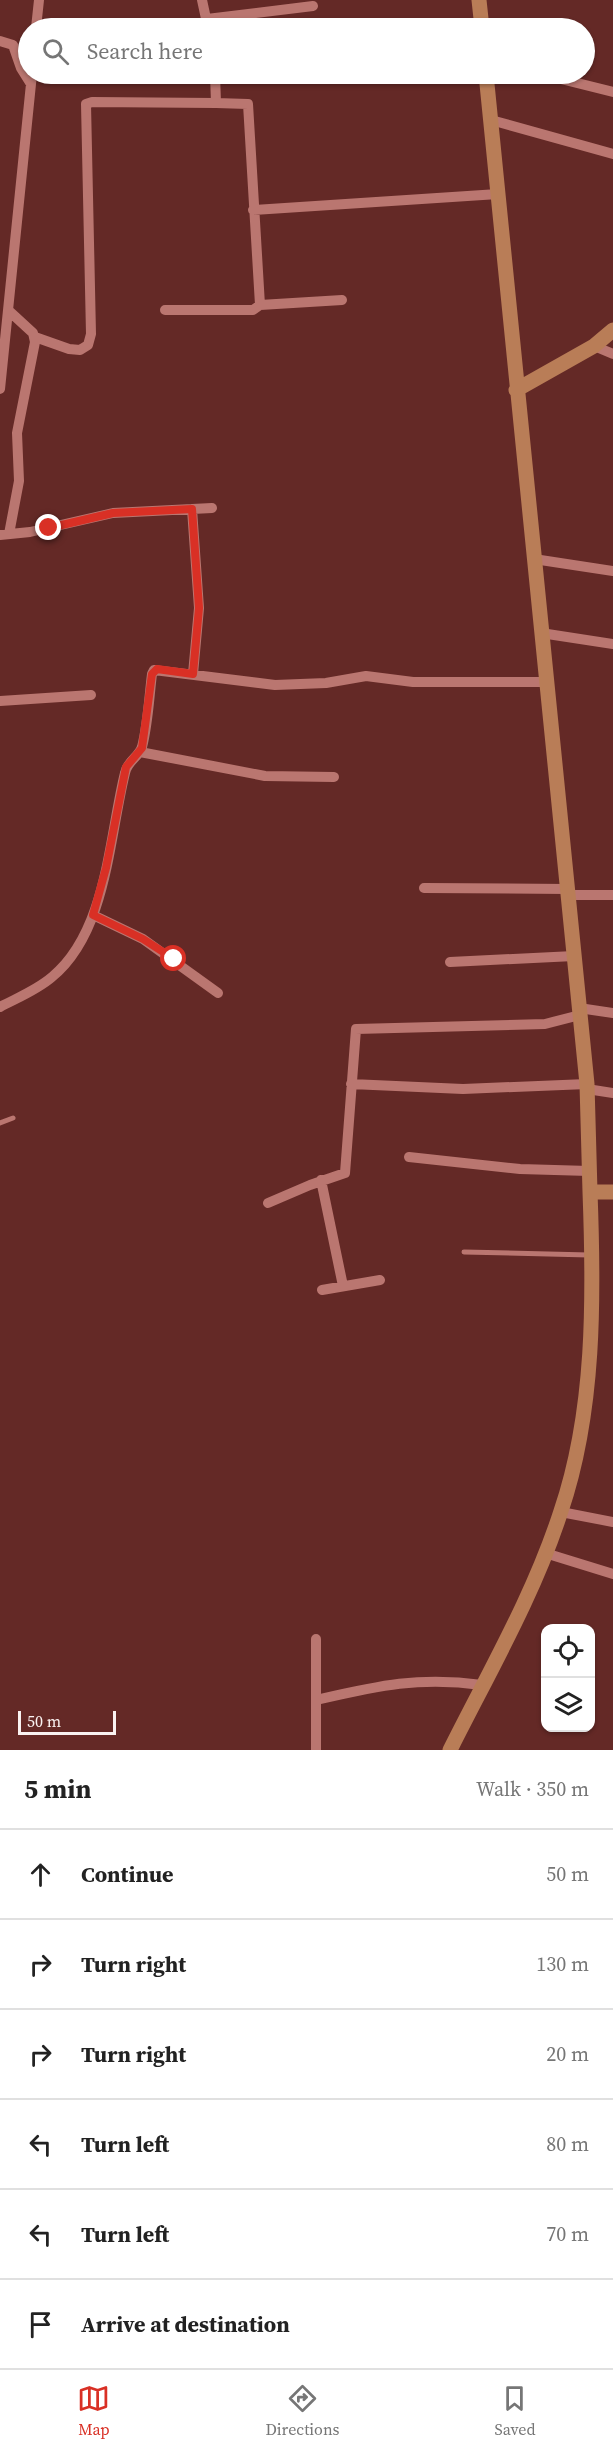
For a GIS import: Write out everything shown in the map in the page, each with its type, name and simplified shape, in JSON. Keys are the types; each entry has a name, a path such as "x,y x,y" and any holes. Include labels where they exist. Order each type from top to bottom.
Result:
{"street":[{"path":"37,18 39,0"},
{"path":"202,0 206,18"},
{"path":"479,0 481,18"},
{"path":"243,18 313,6"},
{"path":"0,41 13,45 18,59"},
{"path":"0,389 31,84"},
{"path":"215,84 216,103"},
{"path":"450,1750 526,1600 561,1512 572,1476 585,1399 589,1346 591,1256 587,1086 487,84"},
{"path":"581,84 613,92"},
{"path":"8,310 29,328 35,337 75,350 88,345 91,334 86,104 92,102 248,104 260,305"},
{"path":"491,120 613,154"},
{"path":"253,210 498,194"},
{"path":"165,310 253,310 260,305 342,300"},
{"path":"516,390 594,346 613,330"},
{"path":"35,337 17,433 19,481 4,534 30,532 113,513 212,508"},
{"path":"594,346 613,354"},
{"path":"192,509 199,600 193,674"},
{"path":"534,559 613,571"},
{"path":"541,633 613,644"},
{"path":"0,1007 41,985 60,969 71,956 93,915 106,868 124,773 128,764 140,752 153,672 157,669 275,685 326,683 366,676 413,682 547,682"},
{"path":"0,701 91,695"},
{"path":"140,752 265,776 334,777"},
{"path":"424,888 613,895"},
{"path":"93,915 143,939 218,993"},
{"path":"450,962 574,957"},
{"path":"268,1203 321,1180 339,1176 346,1170 355,1032 358,1028 545,1024 580,1012 613,1012"},
{"path":"351,1084 463,1089 587,1086 613,1093"},
{"path":"409,1157 520,1169 589,1171"},
{"path":"321,1180 343,1286"},
{"path":"590,1192 613,1192"},
{"path":"322,1290 380,1280"},
{"path":"561,1512 613,1522"},
{"path":"545,1553 613,1574"},
{"path":"315,1750 316,1639"},
{"path":"316,1700 380,1685 409,1681 446,1681 482,1685"}],"lane":[{"path":"0,1124 13,1118"},
{"path":"464,1252 591,1256"}],"route":[{"path":"49,528 113,513 192,509 199,591 193,674 157,669 152,674 142,748 130,760 124,773 106,868 93,915 143,939 174,959"}]}
